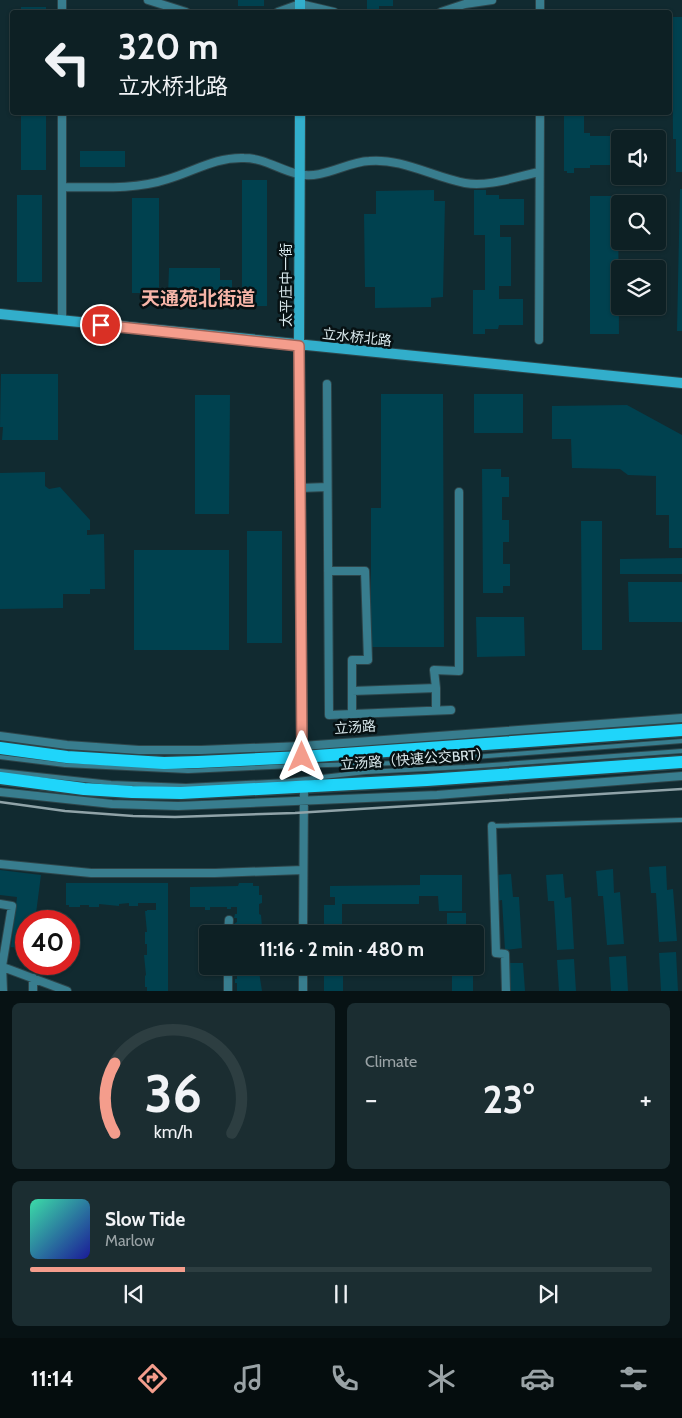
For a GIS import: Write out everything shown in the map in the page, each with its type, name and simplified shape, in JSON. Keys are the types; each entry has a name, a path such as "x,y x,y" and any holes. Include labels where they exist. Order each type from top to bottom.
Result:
{"main road":[{"name":"立汤路","path":"0,748 67,757 164,763 302,751 682,730"},
{"path":"0,778 84,789 181,793 304,788 682,762"}],"street":[{"path":"148,0 180,10"},
{"path":"447,10 465,4 492,0"},
{"path":"285,10 300,6 323,10"},
{"path":"62,115 62,321"},
{"name":"太平庄中一街","path":"300,115 299,346 302,751"},
{"path":"539,340 540,115"},
{"path":"62,187 137,186 168,179 200,165 227,158 246,158 274,164 300,175 320,174 368,160 390,161 438,177 466,183 487,184 539,172"},
{"name":"立水桥北路","path":"0,314 299,346 682,383"},
{"path":"327,384 328,715 451,710"},
{"path":"300,488 327,487"},
{"path":"436,710 434,670 459,671 459,492"},
{"path":"328,571 365,571 368,660 352,660 352,714"},
{"path":"352,691 436,688"},
{"name":"立汤路","path":"0,736 67,745 139,750 302,751 682,718"},
{"path":"0,792 122,805 178,806 437,795 682,776"},
{"path":"303,925 304,788"},
{"path":"492,826 496,953 505,954 506,990"},
{"path":"0,864 91,873 215,873 303,870"},
{"path":"0,904 12,906 1,966 3,990"},
{"path":"229,920 229,925"},
{"path":"1,966 67,990"},
{"path":"228,975 228,990"},
{"path":"303,975 303,990"},
{"path":"33,978 33,990"}],"lane":[{"name":"立汤路（快速公交BRT）","path":"0,757 74,766 188,771 398,763 682,741"},
{"name":"立汤路（快速公交BRT）","path":"0,771 111,783 186,786 288,781 366,772 465,767 682,751"},
{"path":"492,826 682,820"}],"building":[{"path":"238,0 264,0 264,6 238,6"},
{"path":"367,0 393,0 393,6 379,6 379,10 367,10"},
{"path":"21,7 46,7 46,10 21,10"},
{"path":"672,17 682,17 682,172 676,172 676,139 673,139"},
{"path":"21,115 46,115 46,170 21,170"},
{"path":"564,115 584,115 584,133 590,133 590,136 611,136 611,165 590,165 590,168 574,168 574,173 567,173 567,171 564,171"},
{"path":"80,151 125,151 125,167 80,167"},
{"path":"242,180 267,180 267,306 242,306"},
{"path":"680,189 682,189 682,331 677,331"},
{"path":"434,190 434,201 445,201 443,297 431,298 431,307 375,308 375,287 365,287 364,214 376,214 376,191"},
{"path":"474,190 486,190 486,195 499,195 499,199 524,199 524,225 500,225 500,237 511,237 511,286 499,286 499,299 523,299 523,325 499,325 498,329 485,329 485,334 473,334 473,290 485,290 485,235 474,235"},
{"path":"17,195 42,195 42,282 17,282"},
{"path":"590,196 611,196 611,250 618,250 618,260 611,260 611,315 619,315 619,334 590,334"},
{"path":"132,198 159,198 159,293 132,293"},
{"path":"169,268 220,268 220,280 232,280 232,297 168,296"},
{"path":"1,374 58,374 58,440 2,440 3,427 0,427"},
{"path":"381,394 443,394 444,647 371,647 371,508 381,508"},
{"path":"474,394 523,394 523,433 474,433"},
{"path":"195,395 230,395 229,514 195,514"},
{"path":"627,405 682,435 682,548 669,548 669,515 656,515 656,476 628,475 620,469 572,468 571,439 552,439 552,406"},
{"path":"482,469 501,469 501,477 509,477 509,497 502,497 502,520 509,520 509,542 503,542 503,564 510,564 510,586 503,586 503,593 483,593"},
{"path":"45,472 45,486 49,489 60,487 90,520 90,530 87,530 87,535 104,534 105,589 90,589 90,594 63,594 63,608 0,609 0,473"},
{"path":"581,521 602,521 602,650 582,650"},
{"path":"247,531 282,531 282,643 247,643"},
{"path":"134,550 229,550 229,650 134,650"},
{"path":"682,558 682,574 620,574 620,559"},
{"path":"628,582 682,582 682,622 629,622"},
{"path":"476,617 524,617 525,656 477,657"},
{"path":"666,866 667,890 673,889 677,941 659,942 656,893 651,893 649,867"},
{"path":"613,869 614,893 620,892 624,944 607,945 603,896 598,896 596,871"},
{"path":"0,870 41,875 36,910 15,910 17,897 0,895"},
{"path":"511,874 513,897 519,897 522,948 505,950 502,900 496,901 495,875"},
{"path":"563,874 565,898 571,897 574,949 557,950 554,901 548,901 546,875"},
{"path":"420,875 462,875 462,911 439,911 438,896 419,896 419,904 342,904 342,925 324,925 324,905 335,905 335,897 330,897 330,886 420,885"},
{"path":"66,883 168,883 168,991 147,991 147,987 145,987 144,955 147,955 145,932 147,932 145,911 156,910 156,903 138,903 138,906 129,906 129,903 119,904 119,906 99,904 99,907 80,905 80,907 69,907 69,905 66,905"},
{"path":"239,883 253,883 253,886 259,886 259,895 262,895 262,903 259,904 262,925 234,924 237,922 237,918 234,918 235,914 237,914 237,907 227,909 227,907 210,907 210,910 205,910 205,907 190,907 190,887 238,886"},
{"path":"447,913 466,913 466,925 447,925"},
{"path":"15,914 15,948 11,947"},
{"path":"387,924 410,924 410,925"},
{"path":"676,952 678,991 661,991 659,953"},
{"path":"626,956 628,991 611,991 609,957"},
{"path":"574,959 576,991 559,991 557,960"},
{"path":"507,963 523,963 525,991 508,991"},
{"path":"237,975 259,975 262,991 237,991 235,979 237,979"},
{"path":"324,975 343,975 343,991 324,991"},
{"path":"452,975 473,975 473,991 452,991"}],"railway":[{"path":"0,802 65,811 175,817 295,813 682,789"}],"district":[{"name":"天通苑北街道","path":"198,298"}],"route":[{"path":"101,325 299,346 302,757"}]}
